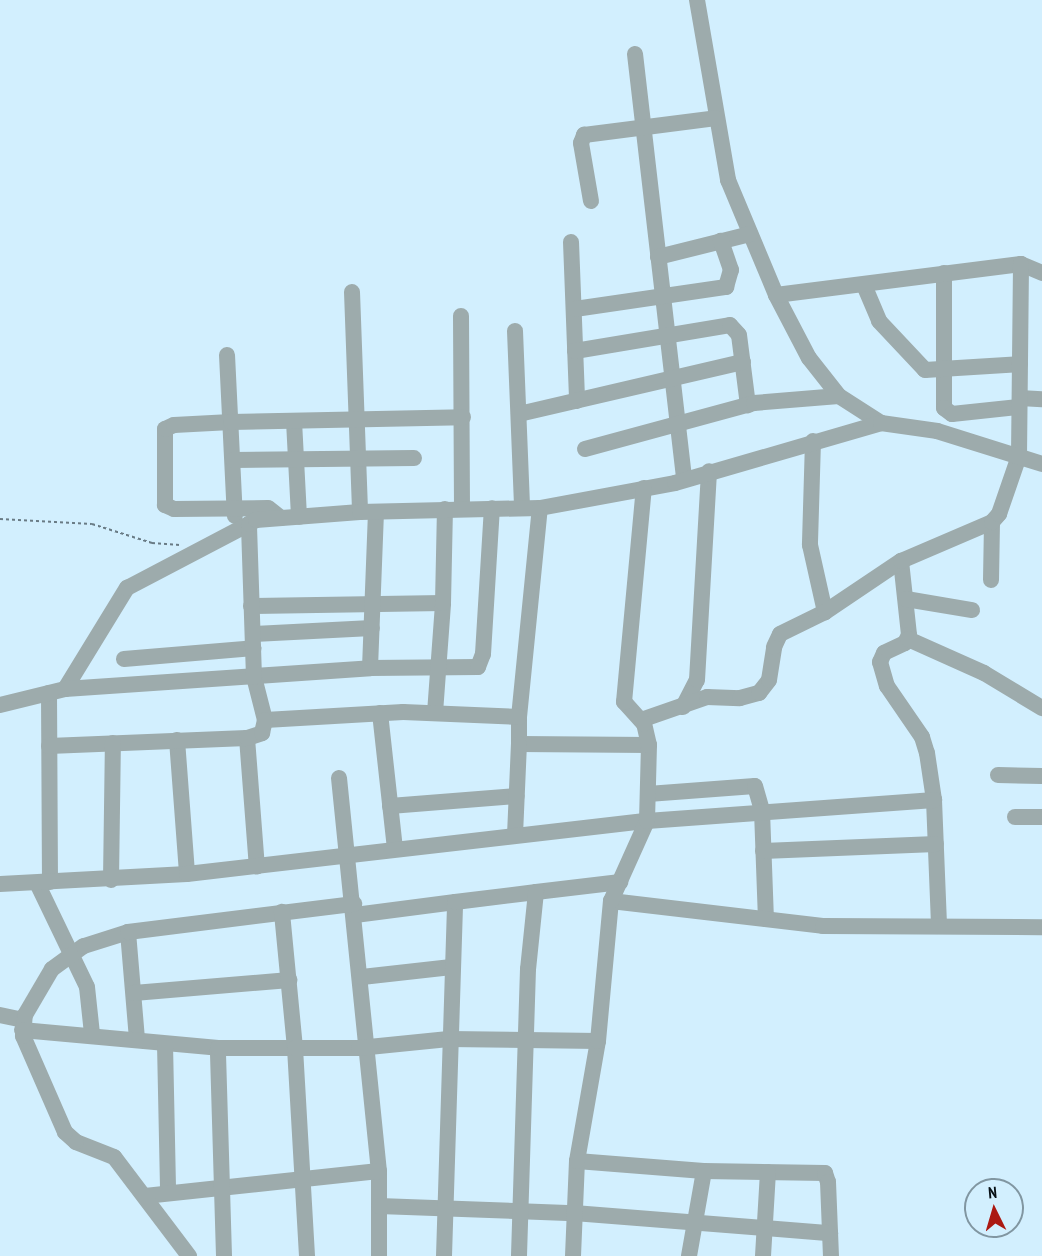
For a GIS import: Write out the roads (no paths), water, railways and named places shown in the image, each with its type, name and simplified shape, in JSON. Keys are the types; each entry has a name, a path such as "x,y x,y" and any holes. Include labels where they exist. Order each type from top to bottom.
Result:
{"street":[{"path":"697,0 728,180 776,295 809,358 839,396 881,423"},
{"path":"635,54 684,479"},
{"path":"591,201 581,143 584,135 716,118"},
{"path":"658,257 750,234"},
{"path":"574,309 726,286 731,270 722,241"},
{"path":"571,242 577,401"},
{"path":"776,295 1021,264 1042,273"},
{"path":"641,720 707,697 740,698 759,693 769,680 774,647 780,634 825,612 901,561 992,522 999,514 1019,456 1021,264"},
{"path":"944,273 946,411 1042,399"},
{"path":"864,285 883,325 925,370 1020,364"},
{"path":"352,292 358,459 368,513 373,605 370,668"},
{"path":"461,316 462,509"},
{"path":"575,351 730,325 739,335 748,405"},
{"path":"515,331 522,508"},
{"path":"49,746 247,738 262,733 265,720 254,677 254,641 242,526 235,507 227,356"},
{"path":"519,414 672,381 743,362"},
{"path":"585,449 748,405 839,396"},
{"path":"281,518 268,508 174,509 163,500 165,429 174,424 463,417"},
{"path":"294,421 299,517"},
{"path":"92,1034 87,987 70,955 43,882 49,746 57,691 127,588 242,526 281,518 445,509 540,508 684,479 881,423 938,431 1042,464"},
{"path":"813,441 815,467 808,510 810,545 825,612"},
{"path":"233,460 414,458"},
{"path":"683,707 697,680 709,471"},
{"path":"573,1256 578,1161 598,1041 611,901 646,821 649,745 641,720 624,702 644,488"},
{"path":"0,705 57,691 370,668 437,666 472,669 481,662 492,508"},
{"path":"515,835 519,717 540,508"},
{"path":"435,713 443,603 445,509"},
{"path":"991,580 992,522"},
{"path":"901,561 908,639"},
{"path":"906,599 972,610"},
{"path":"251,606 443,603"},
{"path":"124,659 372,628"},
{"path":"908,639 984,673 1042,708"},
{"path":"908,639 884,653 880,662 887,686 925,744 934,800 939,925"},
{"path":"265,720 380,713 519,717"},
{"path":"380,713 395,849"},
{"path":"247,738 257,867"},
{"path":"177,740 187,874"},
{"path":"111,880 113,743"},
{"path":"519,744 649,745"},
{"path":"998,775 1042,776"},
{"path":"339,778 362,977 380,1171 379,1256"},
{"path":"648,795 748,784 759,795 762,811 766,919"},
{"path":"390,806 517,796"},
{"path":"0,885 187,874 646,821 934,800"},
{"path":"1015,817 1042,817"},
{"path":"763,851 936,844"},
{"path":"189,1256 114,1157 76,1142 65,1132 23,1025 47,974 84,946 128,932 282,912 455,902 620,882"},
{"path":"519,1256 528,969 536,892"},
{"path":"611,901 823,926 1042,927"},
{"path":"444,1256 455,902"},
{"path":"282,912 295,1048 307,1256"},
{"path":"128,932 137,1040"},
{"path":"362,977 452,967"},
{"path":"134,993 290,980"},
{"path":"0,1015 23,1025 165,1044 218,1048 369,1047 449,1039 527,1038 598,1041"},
{"path":"165,1044 168,1193"},
{"path":"218,1048 224,1187 224,1256"},
{"path":"578,1161 704,1171 825,1173 831,1256"},
{"path":"145,1196 380,1171"},
{"path":"689,1256 704,1171"},
{"path":"763,1256 768,1172"},
{"path":"380,1206 574,1213 830,1233"}]}
